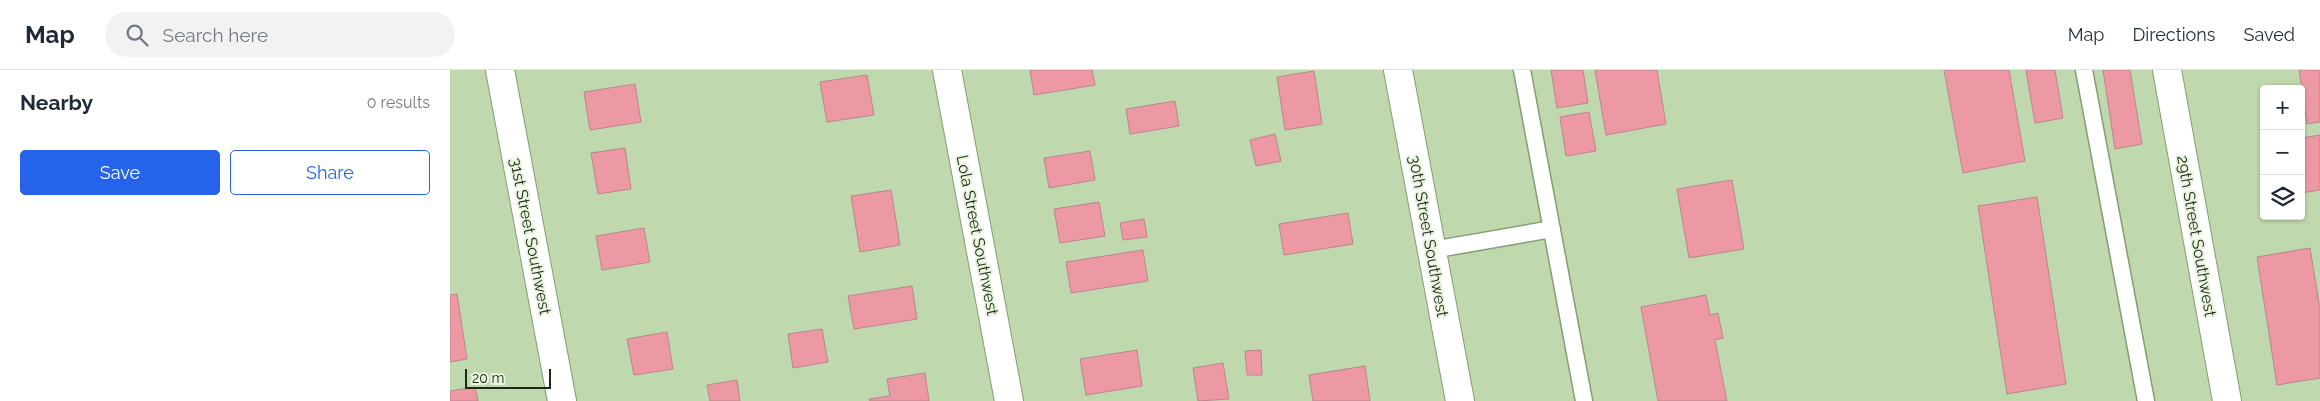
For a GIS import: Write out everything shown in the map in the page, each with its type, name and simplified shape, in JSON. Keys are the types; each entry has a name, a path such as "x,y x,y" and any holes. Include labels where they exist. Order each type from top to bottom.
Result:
{"street":[{"name":"31st Street Southwest","path":"500,70 562,401"},
{"name":"Lola Street Southwest","path":"947,70 1009,401"},
{"name":"30th Street Southwest","path":"1398,70 1460,401"},
{"name":"29th Street Southwest","path":"2167,70 2227,401"}],"lane":[{"path":"1522,70 1584,401"},
{"path":"2084,70 2146,401"},
{"path":"1432,250 1552,230"}],"building":[{"path":"1030,70 1092,70 1095,85 1034,95"},
{"path":"1551,70 1583,70 1588,103 1557,108"},
{"path":"1595,70 1657,70 1666,124 1606,135"},
{"path":"1944,70 2009,70 2025,161 1963,173"},
{"path":"2026,70 2055,70 2063,118 2035,123"},
{"path":"2103,70 2130,70 2142,144 2115,149"},
{"path":"2299,70 2320,70 2320,122 2307,124 2305,85 2301,85"},
{"path":"1314,71 1322,124 1285,130 1277,77"},
{"path":"867,75 874,115 827,122 820,82"},
{"path":"635,84 641,122 590,130 584,92"},
{"path":"1175,101 1179,126 1130,134 1126,109"},
{"path":"1589,112 1596,151 1566,156 1560,117"},
{"path":"1275,134 1281,161 1256,166 1250,140"},
{"path":"2320,135 2320,190 2305,192 2305,175 2305,137"},
{"path":"625,148 631,189 598,194 591,153"},
{"path":"1090,151 1095,180 1049,188 1044,158"},
{"path":"1732,180 1744,249 1689,258 1677,189"},
{"path":"891,190 900,245 860,252 851,196"},
{"path":"2037,197 2066,384 2007,394 1978,206"},
{"path":"1099,202 1105,236 1060,243 1054,209"},
{"path":"1348,213 1353,244 1284,255 1279,224"},
{"path":"1144,219 1147,237 1123,240 1120,223"},
{"path":"644,228 650,262 602,270 596,236"},
{"path":"2310,248 2320,309 2320,378 2277,385 2257,257"},
{"path":"1143,250 1148,281 1071,293 1066,262"},
{"path":"912,286 917,319 854,329 848,296"},
{"path":"457,294 467,359 450,362 450,295"},
{"path":"1706,295 1710,315 1718,313 1723,338 1715,340 1727,401 1658,401 1641,307"},
{"path":"822,329 828,362 793,368 788,334"},
{"path":"667,332 673,369 634,375 627,339"},
{"path":"1137,350 1142,386 1086,395 1080,359"},
{"path":"1261,350 1262,375 1247,375 1245,351"},
{"path":"1223,363 1229,399 1198,401 1193,368"},
{"path":"1365,366 1370,401 1313,401 1309,375"},
{"path":"925,373 929,401 870,401 869,399 890,396 887,379"},
{"path":"737,380 740,401 710,401 707,385"},
{"path":"475,387 478,401 450,401 450,391"}]}
